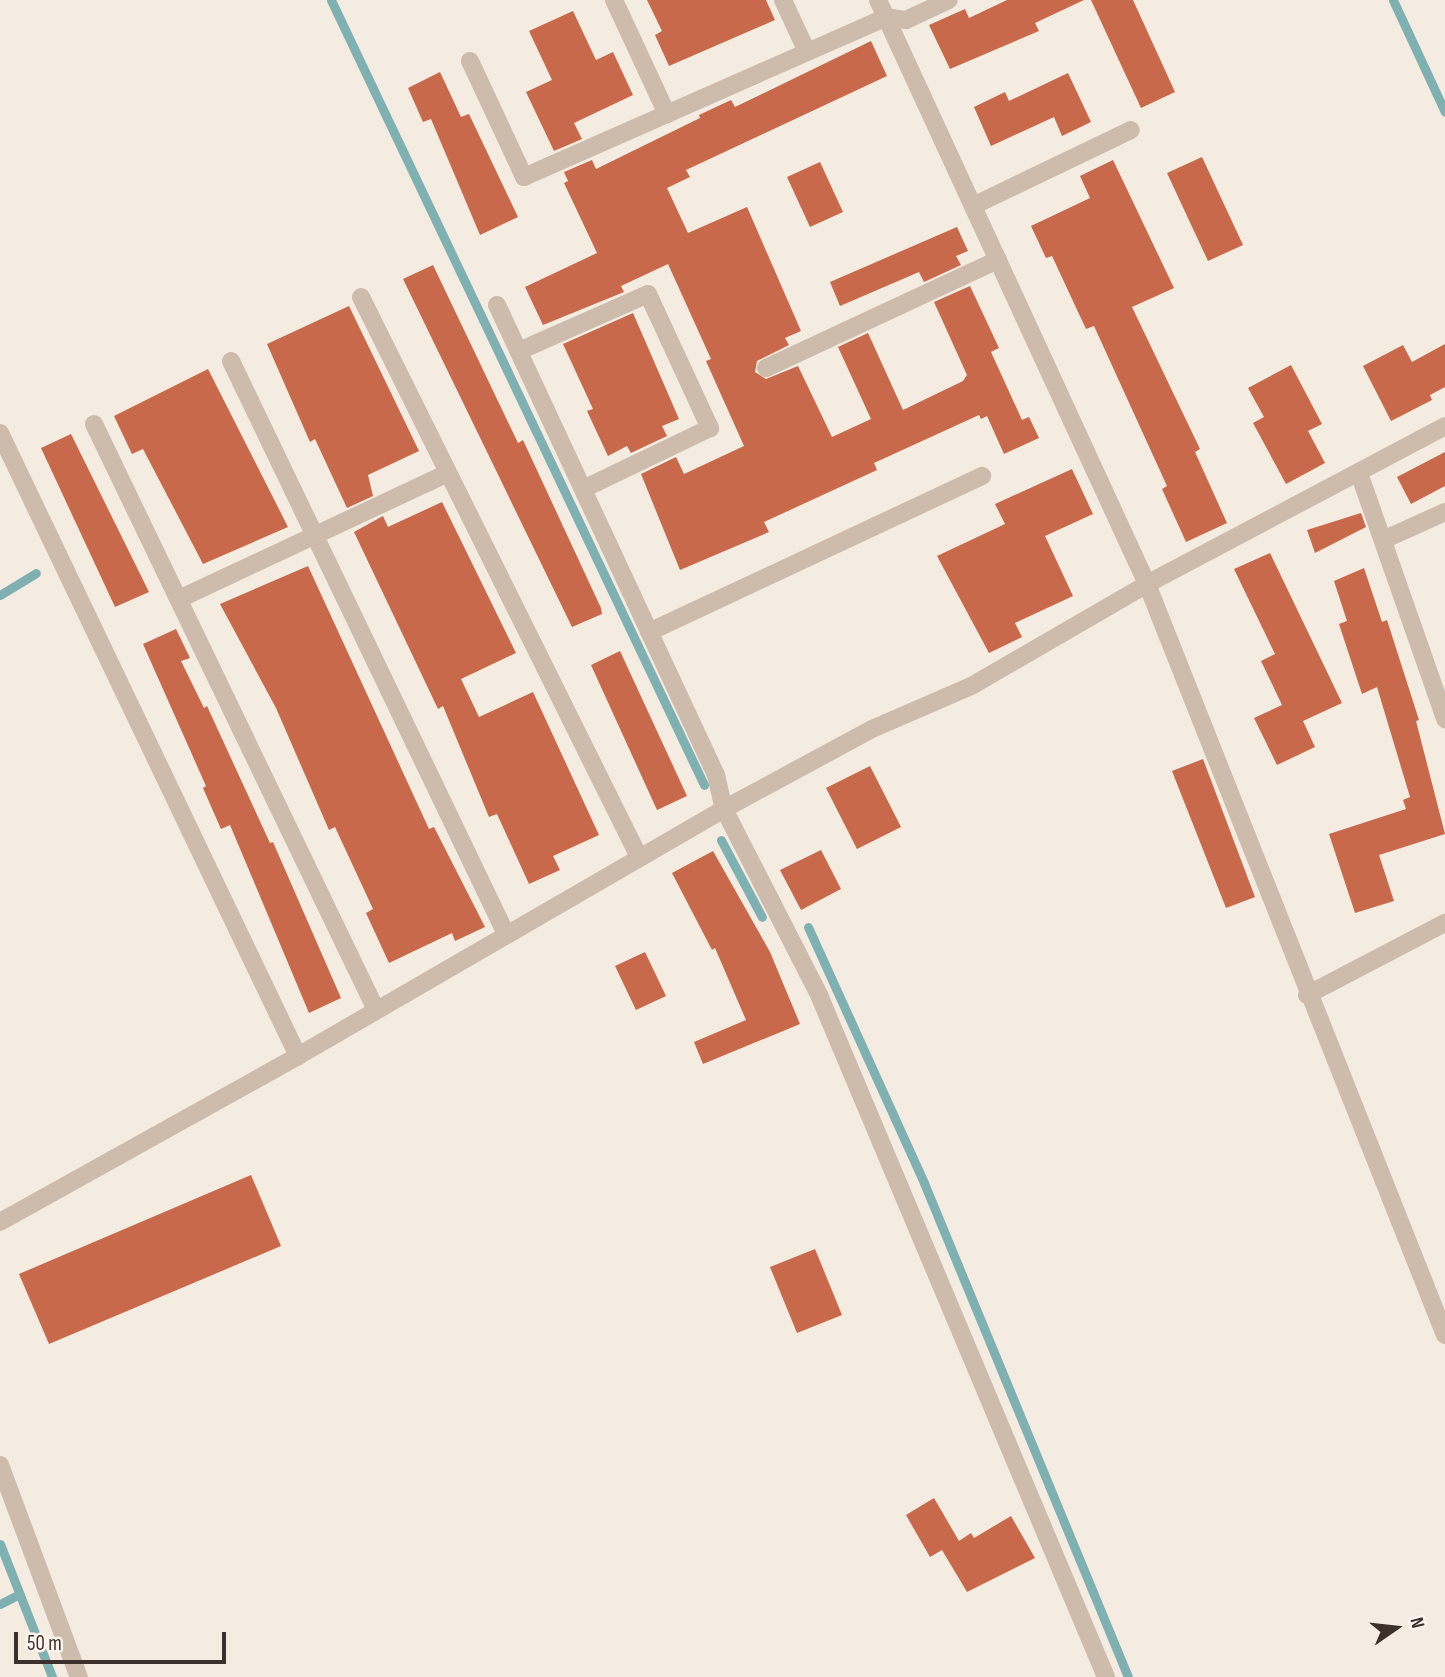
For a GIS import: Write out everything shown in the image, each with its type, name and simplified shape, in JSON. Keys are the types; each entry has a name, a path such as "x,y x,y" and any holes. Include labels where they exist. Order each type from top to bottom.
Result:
{"street":[{"path":"614,0 667,114"},
{"path":"783,0 807,52"},
{"path":"878,0 1147,584 1307,995 1445,1335"},
{"path":"470,61 524,177 886,17 906,20 949,0"},
{"path":"973,206 1131,131"},
{"path":"766,368 998,260"},
{"path":"519,351 648,294 710,428 583,489"},
{"path":"361,297 639,857"},
{"path":"498,305 716,775 724,808 819,995 1106,1677"},
{"path":"231,361 506,934"},
{"path":"94,424 376,1010"},
{"path":"0,1222 298,1056 724,808 872,729 972,685 1147,584 1445,426"},
{"path":"0,433 298,1056"},
{"path":"179,599 448,473"},
{"path":"1359,473 1445,719"},
{"path":"649,632 982,476"},
{"path":"1383,540 1445,512"},
{"path":"1307,995 1445,923"},
{"path":"0,1465 79,1677"}],"building":[{"path":"647,0 766,0 775,20 669,66 655,35 662,31"},
{"path":"1007,0 1084,0 1035,23 1039,31 950,69 929,25 965,9 969,18"},
{"path":"1091,0 1133,0 1175,92 1141,108"},
{"path":"573,11 596,60 613,52 633,95 574,123 582,139 554,151 526,92 552,80 529,31"},
{"path":"871,41 887,76 686,170 690,177 667,188 688,233 747,207 801,331 785,338 789,345 757,361 755,372 766,379 798,366 832,437 871,419 838,347 868,333 903,410 963,381 967,375 934,302 970,286 999,348 991,352 1022,420 1029,417 1039,438 1004,454 987,416 981,419 979,415 874,463 877,470 764,522 769,532 680,570 641,474 676,457 684,474 744,446 706,361 711,359 668,264 621,286 624,292 543,325 525,287 597,253 564,183 568,181 564,172 592,160 596,169 731,100 735,107"},
{"path":"440,72 461,117 469,114 518,217 480,235 431,119 423,122 408,88"},
{"path":"1068,73 1091,122 1062,136 1054,117 991,146 974,107 1005,92 1009,101"},
{"path":"1202,157 1243,245 1208,261 1167,173"},
{"path":"1113,160 1174,288 1132,307 1200,449 1195,452 1227,523 1186,542 1162,489 1167,486 1094,326 1086,329 1052,256 1046,258 1031,226 1090,198 1080,176"},
{"path":"820,162 843,212 810,227 787,177"},
{"path":"957,227 968,251 956,256 961,265 924,282 919,272 840,306 830,282"},
{"path":"433,265 518,443 523,440 601,608 602,614 572,627 403,279"},
{"path":"349,306 419,451 368,475 373,496 347,508 315,439 310,442 267,344"},
{"path":"633,313 679,419 662,426 667,436 631,453 627,446 608,456 587,411 593,409 563,344"},
{"path":"1445,344 1445,387 1430,395 1432,400 1391,421 1363,366 1403,345 1412,362"},
{"path":"1291,365 1322,424 1308,431 1325,463 1286,484 1253,423 1264,417 1248,388"},
{"path":"208,369 288,527 203,564 143,449 132,454 114,416"},
{"path":"71,434 149,592 115,607 41,448"},
{"path":"1445,452 1445,486 1411,504 1397,477"},
{"path":"1072,469 1093,514 1045,536 1073,596 1015,623 1022,637 989,653 937,556 1005,524 995,504"},
{"path":"442,502 516,653 461,679 479,717 533,692 599,835 553,856 560,870 529,884 497,814 489,817 443,706 438,709 354,532 383,516 388,527"},
{"path":"1361,513 1366,527 1315,553 1307,530"},
{"path":"1270,553 1342,703 1303,721 1315,747 1277,765 1254,718 1282,705 1261,661 1275,654 1234,569"},
{"path":"308,566 429,829 434,827 485,927 455,941 452,933 389,963 366,913 373,909 335,827 329,830 276,708 220,604"},
{"path":"1364,568 1382,622 1387,620 1419,720 1416,721 1445,834 1379,855 1394,901 1355,913 1329,834 1406,809 1403,800 1410,797 1377,687 1362,694 1339,624 1347,621 1334,581"},
{"path":"176,629 190,658 181,661 204,708 207,706 270,843 273,842 341,998 309,1013 230,825 221,829 203,788 206,786 143,644"},
{"path":"620,651 687,796 657,810 591,665"},
{"path":"1203,759 1255,897 1226,908 1172,771"},
{"path":"870,766 901,827 857,849 826,788"},
{"path":"821,850 841,889 801,910 780,870"},
{"path":"713,851 770,952 800,1024 703,1064 694,1042 746,1020 715,948 712,950 672,873"},
{"path":"645,952 666,996 636,1010 615,966"},
{"path":"251,1175 281,1246 49,1344 19,1274"},
{"path":"815,1249 842,1315 797,1333 770,1267"},
{"path":"934,1498 959,1541 971,1533 974,1538 1011,1516 1035,1558 967,1592 942,1550 930,1557 906,1515"}],"waterway":[{"path":"331,0 704,785"},
{"path":"1393,0 1445,112"},
{"path":"0,595 36,573"},
{"path":"721,840 762,917"},
{"path":"808,927 924,1183 1128,1677"},
{"path":"0,1544 52,1677"},
{"path":"0,1604 20,1594"}]}
